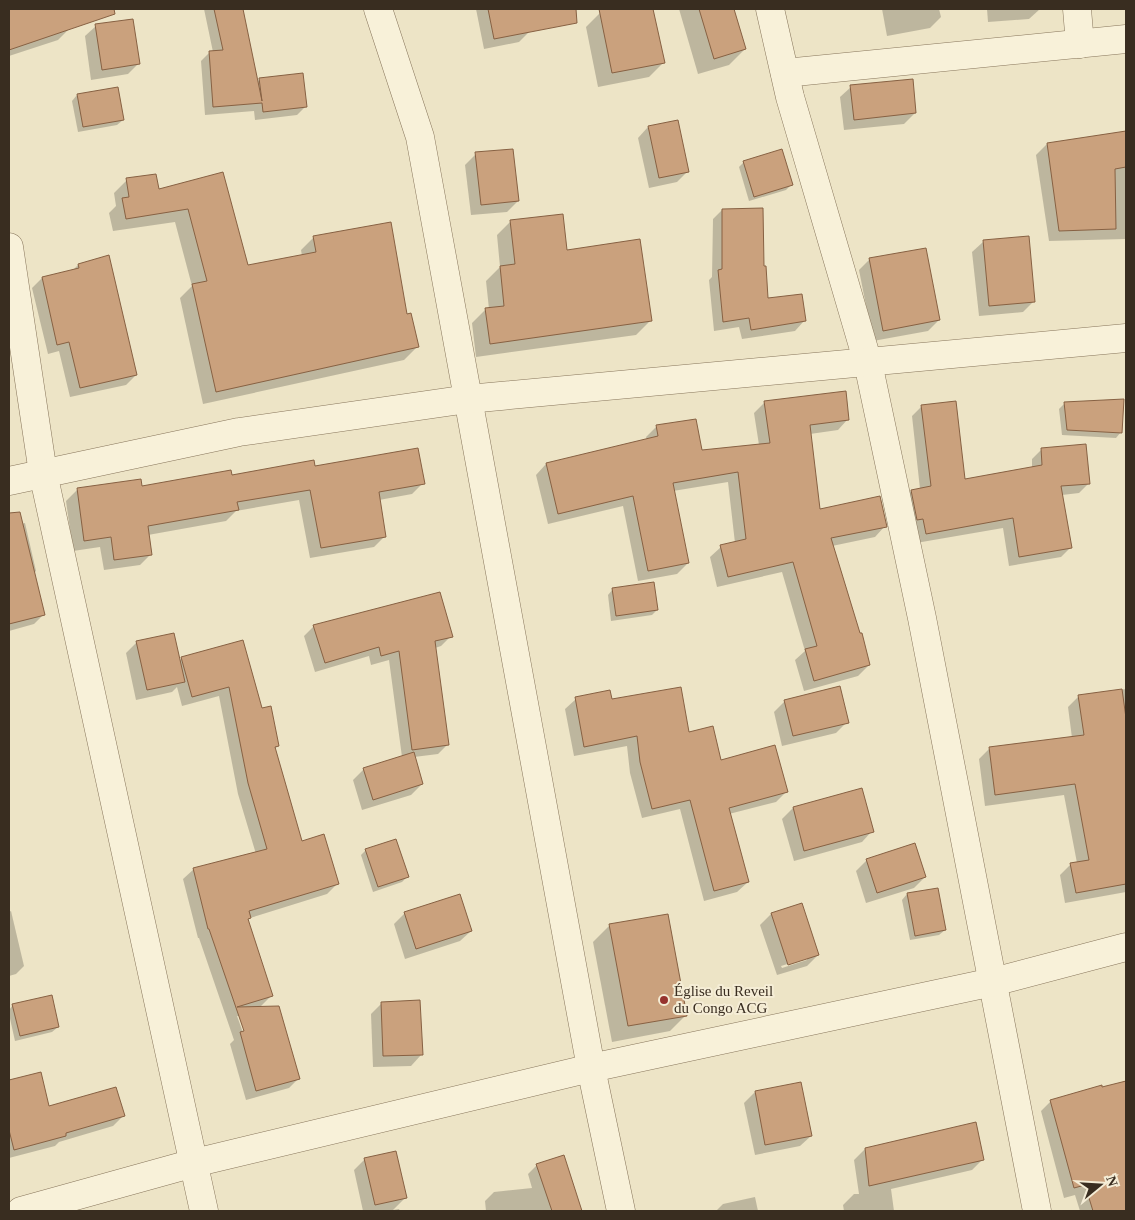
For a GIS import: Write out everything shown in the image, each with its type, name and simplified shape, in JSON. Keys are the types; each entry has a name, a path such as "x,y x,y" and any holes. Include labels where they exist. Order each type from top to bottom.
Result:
{"street":[{"path":"378,9 420,137 591,1068 622,1211"},
{"path":"770,9 790,97 868,363 922,618 1037,1211"},
{"path":"1076,9 1080,44"},
{"path":"784,73 1126,40"},
{"path":"9,246 43,473 204,1211"},
{"path":"9,482 43,473 239,432 468,399 1126,338"},
{"path":"21,1211 194,1163 591,1068 993,982 1126,947"}],"building":[{"path":"9,9 114,9 115,14 9,50"},
{"path":"214,9 243,9 262,101 259,78 303,73 307,107 263,112 262,103 213,107 209,51 223,50"},
{"path":"488,9 576,9 577,23 494,39"},
{"path":"599,9 653,9 665,63 612,73"},
{"path":"699,9 734,9 746,49 714,59"},
{"path":"133,19 140,64 102,70 95,24"},
{"path":"913,79 916,113 854,120 850,85"},
{"path":"118,87 124,120 83,127 77,94"},
{"path":"678,120 689,172 659,178 648,126"},
{"path":"1126,131 1126,167 1115,169 1116,229 1059,231 1047,143"},
{"path":"513,149 519,201 481,205 475,152"},
{"path":"782,149 793,185 754,197 743,161"},
{"path":"223,172 248,265 316,252 313,236 391,222 407,314 411,313 419,347 216,392 192,284 207,281 188,209 126,219 122,198 129,197 126,178 156,174 159,189"},
{"path":"763,208 764,266 766,266 768,298 802,294 806,321 751,330 749,318 723,322 718,270 722,269 722,209"},
{"path":"563,214 567,250 640,239 652,321 490,344 485,308 504,306 500,266 515,264 510,220"},
{"path":"1029,236 1035,302 989,306 983,240"},
{"path":"926,248 940,320 883,331 869,258"},
{"path":"109,255 137,375 80,388 69,342 57,345 42,277 79,268 78,264"},
{"path":"846,391 849,420 810,425 820,509 880,496 887,527 831,538 860,633 862,633 870,665 814,681 805,649 817,646 793,562 728,577 720,545 746,539 738,472 673,483 689,563 648,571 633,496 558,514 546,463 658,436 656,425 696,419 702,450 770,443 764,401"},
{"path":"1124,399 1122,433 1067,430 1064,402"},
{"path":"956,401 965,479 1042,465 1041,448 1086,444 1090,484 1061,486 1072,548 1019,557 1013,518 926,534 923,519 917,520 911,490 931,486 921,405"},
{"path":"418,448 425,484 379,492 386,537 321,548 310,490 237,502 239,510 148,526 152,555 114,560 111,537 84,541 77,488 141,479 142,486 231,470 232,475 314,460 315,466"},
{"path":"20,512 45,615 9,624 9,513"},
{"path":"654,582 658,610 616,616 612,588"},
{"path":"440,592 453,637 435,641 449,745 412,750 399,651 381,656 379,647 325,663 313,625"},
{"path":"174,633 185,682 147,690 136,641"},
{"path":"243,640 262,708 271,706 279,746 275,747 302,841 324,834 339,884 249,911 251,918 248,919 273,996 237,1007 279,1006 300,1079 256,1091 240,1032 244,1031 208,929 193,868 267,849 248,783 229,687 192,697 181,657"},
{"path":"840,686 849,723 793,736 784,700"},
{"path":"681,687 689,732 713,726 721,760 775,745 788,792 729,808 749,882 714,891 690,800 652,809 640,762 637,736 584,747 575,697 610,690 612,699"},
{"path":"1122,689 1126,718 1126,884 1076,893 1070,863 1089,860 1075,784 995,795 989,747 1084,735 1078,695"},
{"path":"414,752 423,784 373,800 363,768"},
{"path":"862,788 874,832 804,851 793,807"},
{"path":"396,839 409,877 378,887 365,849"},
{"path":"915,843 926,877 877,893 866,859"},
{"path":"938,888 946,930 915,936 907,893"},
{"path":"460,894 472,931 416,949 404,912"},
{"path":"802,903 819,955 788,965 771,913"},
{"path":"668,914 687,1016 628,1026 609,924"},
{"path":"52,995 59,1027 20,1036 12,1004"},
{"path":"420,1000 423,1055 383,1056 381,1002"},
{"path":"41,1072 49,1106 116,1087 125,1116 66,1133 66,1136 14,1150 9,1130 9,1080"},
{"path":"1126,1081 1126,1211 1093,1211 1085,1185 1074,1188 1050,1100 1102,1085 1102,1087"},
{"path":"801,1082 812,1136 765,1145 755,1091"},
{"path":"976,1122 984,1160 869,1186 865,1148"},
{"path":"396,1151 407,1198 375,1205 364,1158"},
{"path":"564,1155 582,1211 552,1211 536,1164"}],"place":[{"name":"Église du Reveil du Congo ACG","path":"664,1000"}]}
